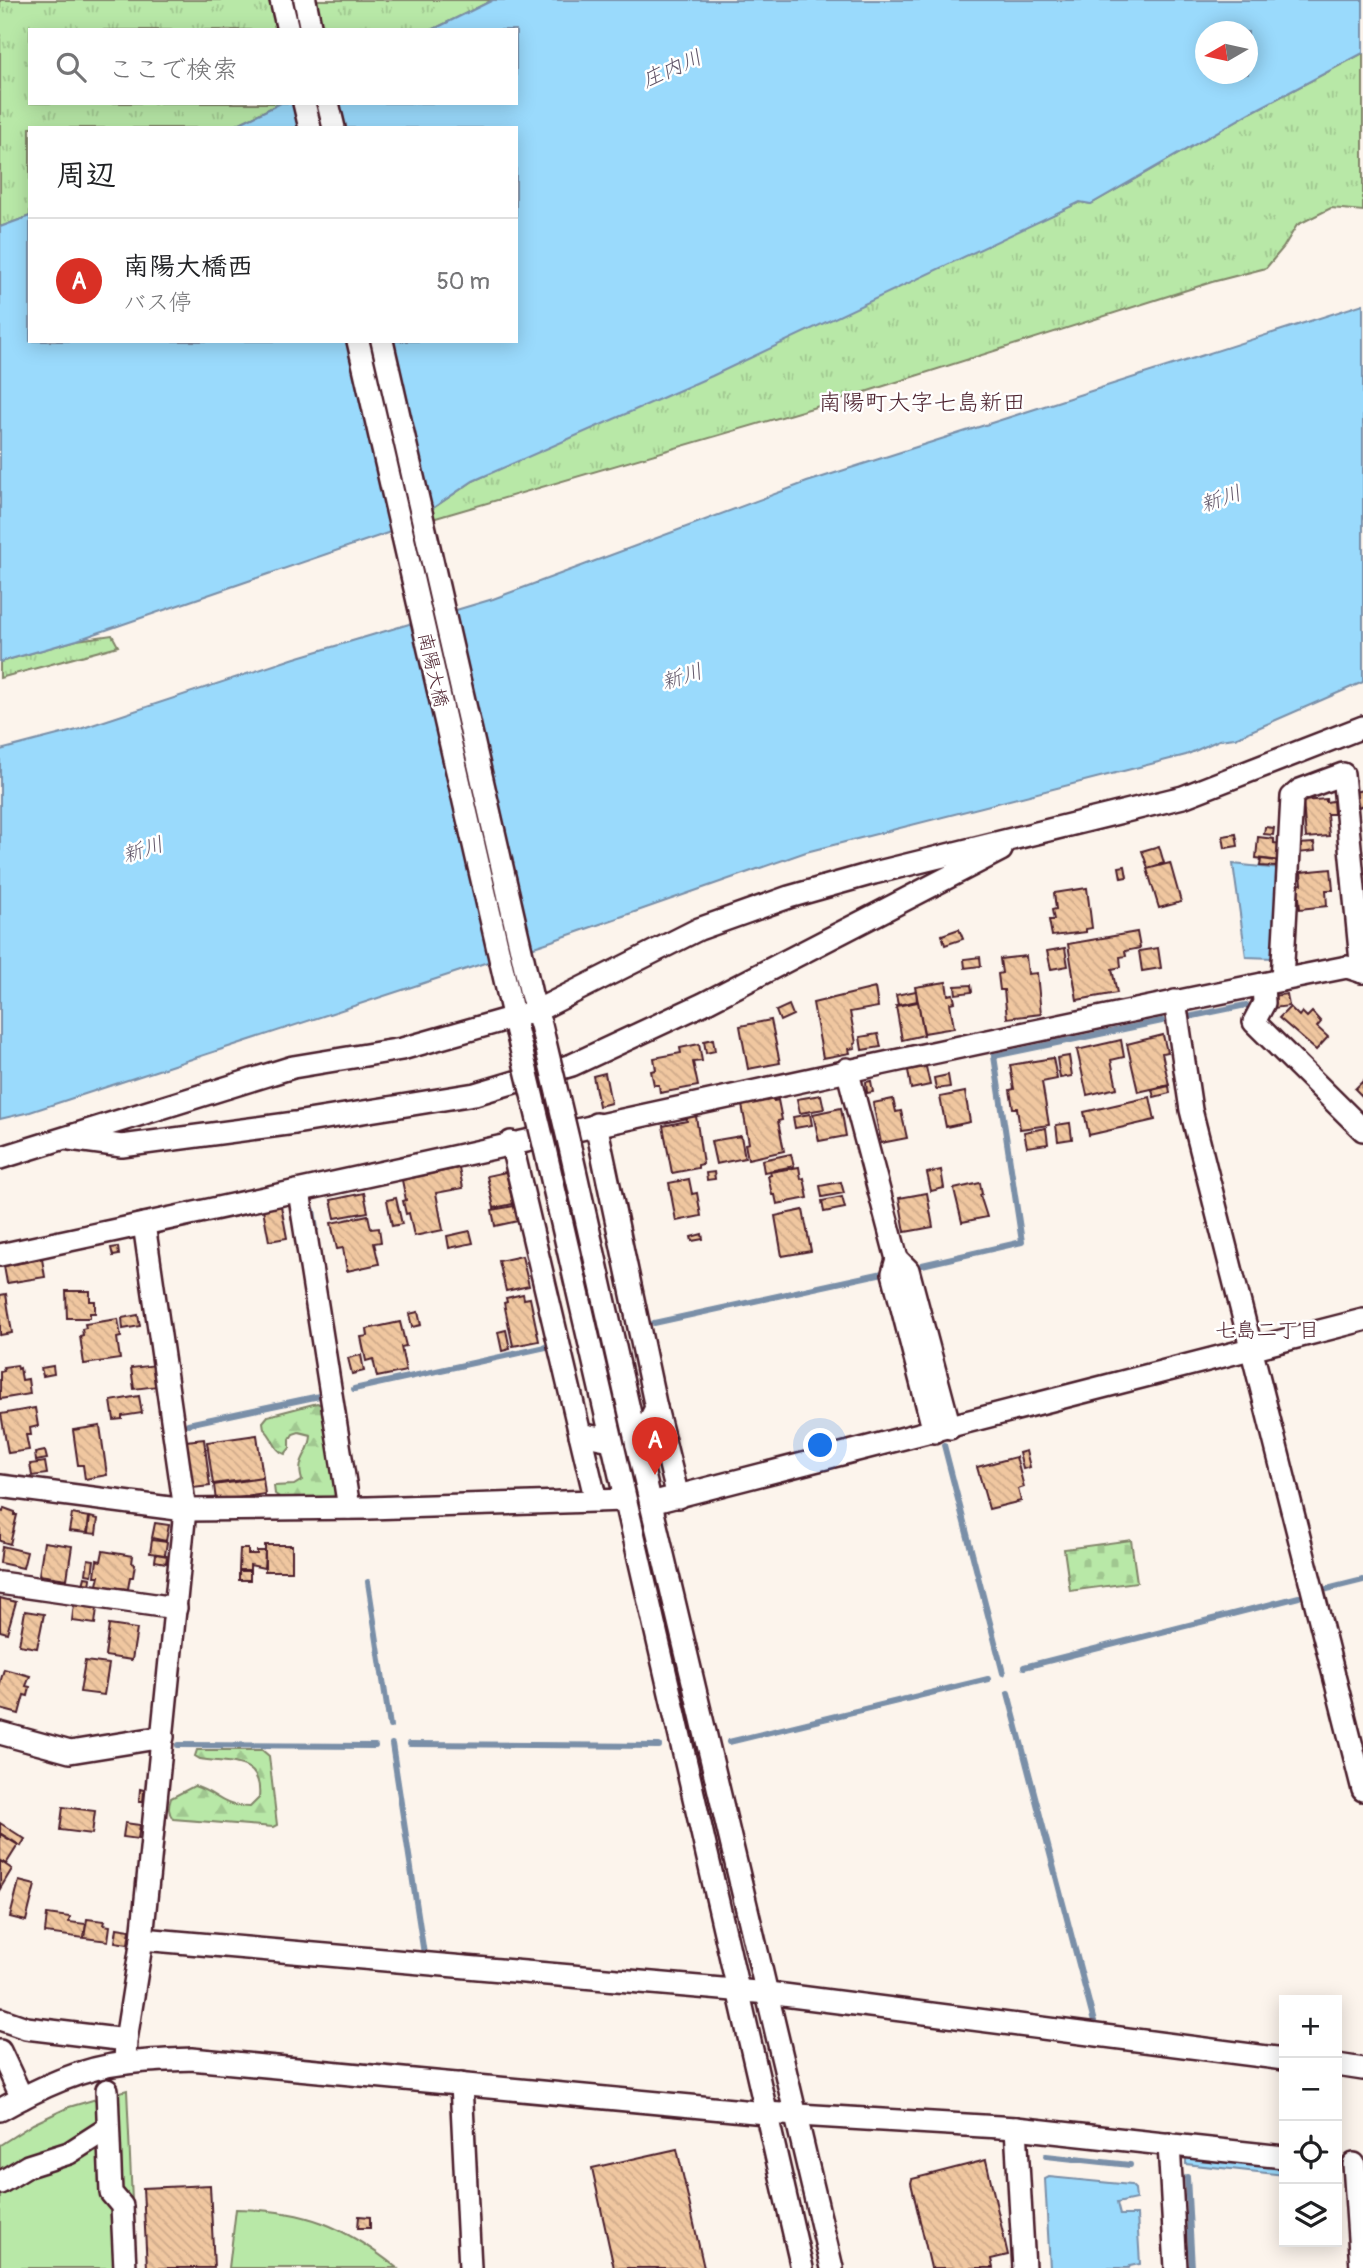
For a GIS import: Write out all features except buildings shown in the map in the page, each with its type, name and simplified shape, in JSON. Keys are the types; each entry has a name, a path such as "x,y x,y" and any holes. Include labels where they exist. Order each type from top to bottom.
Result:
{"street":[{"path":"281,0 288,28"},
{"path":"305,0 312,28"},
{"path":"304,105 310,126"},
{"path":"328,105 334,126"},
{"name":"南陽大橋","path":"358,343 802,2268"},
{"name":"南陽大橋","path":"382,343 637,1445 832,2268"},
{"path":"0,1158 293,1067 402,1049 536,1010 699,929 789,897 1183,797 1363,727"},
{"path":"0,1255 847,1069 1175,1001 1272,982 1347,967 1363,972 1343,774 1300,790 1292,797 1272,982 1254,1022 1363,1130"},
{"path":"64,1138 122,1146 295,1123 475,1094 572,1065 703,1004 1030,835"},
{"path":"1175,1001 1191,1110 1363,1790"},
{"path":"847,1069 897,1259 893,1273 942,1430"},
{"path":"596,1124 656,1408 678,1497"},
{"path":"511,1142 596,1501"},
{"path":"299,1191 349,1508"},
{"path":"125,2063 126,2040 142,1939 185,1510 144,1224"},
{"path":"651,1503 1363,1320"},
{"path":"637,1445 656,1408"},
{"path":"580,1434 611,1440"},
{"path":"0,1486 185,1510 625,1500"},
{"path":"0,1583 176,1608"},
{"path":"0,1733 70,1752 163,1737"},
{"path":"142,1939 768,1993 1279,2058"},
{"path":"0,2019 26,2028 126,2040"},
{"path":"0,2051 22,2098"},
{"path":"0,2110 42,2087 85,2072 125,2063 191,2059 765,2113 1016,2128 1279,2156"},
{"path":"1342,2066 1363,2069"},
{"path":"461,2084 470,2268"},
{"path":"107,2090 111,2193 122,2206 125,2268"},
{"path":"0,2183 28,2166 69,2153 108,2128"},
{"path":"1016,2128 1024,2268"},
{"path":"1169,2144 1175,2268"},
{"path":"1351,2164 1361,2268"}],"green space":[{"path":"0,0 493,0 436,28 28,28 28,105 277,105 234,126 28,126 28,217 0,227"},
{"path":"1363,53 1363,211 1331,208 1297,225 1266,268 1212,282 843,399 405,527 473,481 1080,202 1091,204 1250,113"},
{"path":"112,635 118,646 0,678 0,662 77,640"},
{"path":"317,1403 324,1406 335,1497 281,1498 275,1494 274,1486 294,1485 302,1480 300,1466 309,1447 311,1435 299,1432 293,1434 290,1448 285,1454 264,1429 263,1422 268,1416"},
{"path":"1131,1540 1137,1582 1070,1591 1064,1549"},
{"path":"197,1750 262,1750 269,1756 277,1825 273,1827 173,1819 169,1809 171,1798 194,1786 225,1802 240,1806 250,1807 259,1798 256,1775 250,1769 232,1763 200,1759 195,1756"},
{"path":"127,2090 135,2268 0,2268 0,2145 33,2124 69,2107"},
{"path":"236,2209 283,2213 322,2223 359,2241 397,2268 229,2268"}],"water":[{"name":"庄内川","path":"493,0 1363,0 1363,53 1250,113 1091,204 1080,202 712,376 473,481 405,527 77,640 0,662 0,227 28,217 28,343 518,343 518,126 234,126 277,105 518,105 518,28 436,28"},
{"name":"新川","path":"1363,304 1363,682 1235,738 1219,740 1186,755 806,852 546,943 30,1112 0,1119 0,750 77,730 295,658 493,599 807,482"},
{"path":"1233,864 1280,869 1273,958 1246,957"},
{"path":"1186,2157 1279,2166 1279,2174 1186,2164"},
{"path":"1049,2177 1131,2185 1135,2189 1136,2199 1117,2203 1120,2215 1137,2215 1140,2264 1129,2268 1050,2268 1045,2179"}],"waterway":[{"path":"1188,1017 1246,1005 1251,1010"},
{"path":"922,1265 1022,1242 994,1056 1162,1021"},
{"path":"313,1210 316,1229"},
{"path":"654,1323 883,1273"},
{"path":"354,1389 546,1347"},
{"path":"188,1424 324,1395"},
{"path":"944,1445 1003,1673"},
{"path":"1323,1590 1363,1580"},
{"path":"368,1582 390,1726"},
{"path":"1024,1667 1299,1597"},
{"path":"729,1742 988,1679"},
{"path":"1008,1693 1095,2026"},
{"path":"392,1744 424,1954"},
{"path":"410,1744 659,1746"},
{"path":"178,1745 375,1746"},
{"path":"1046,2156 1130,2165"},
{"path":"1187,2177 1192,2268"}],"place":[{"name":"南陽大橋西","path":"655,1475"}],"district":[{"name":"南陽町大字七島新田","path":"922,402"},
{"name":"七島二丁目","path":"1267,1330"}]}
